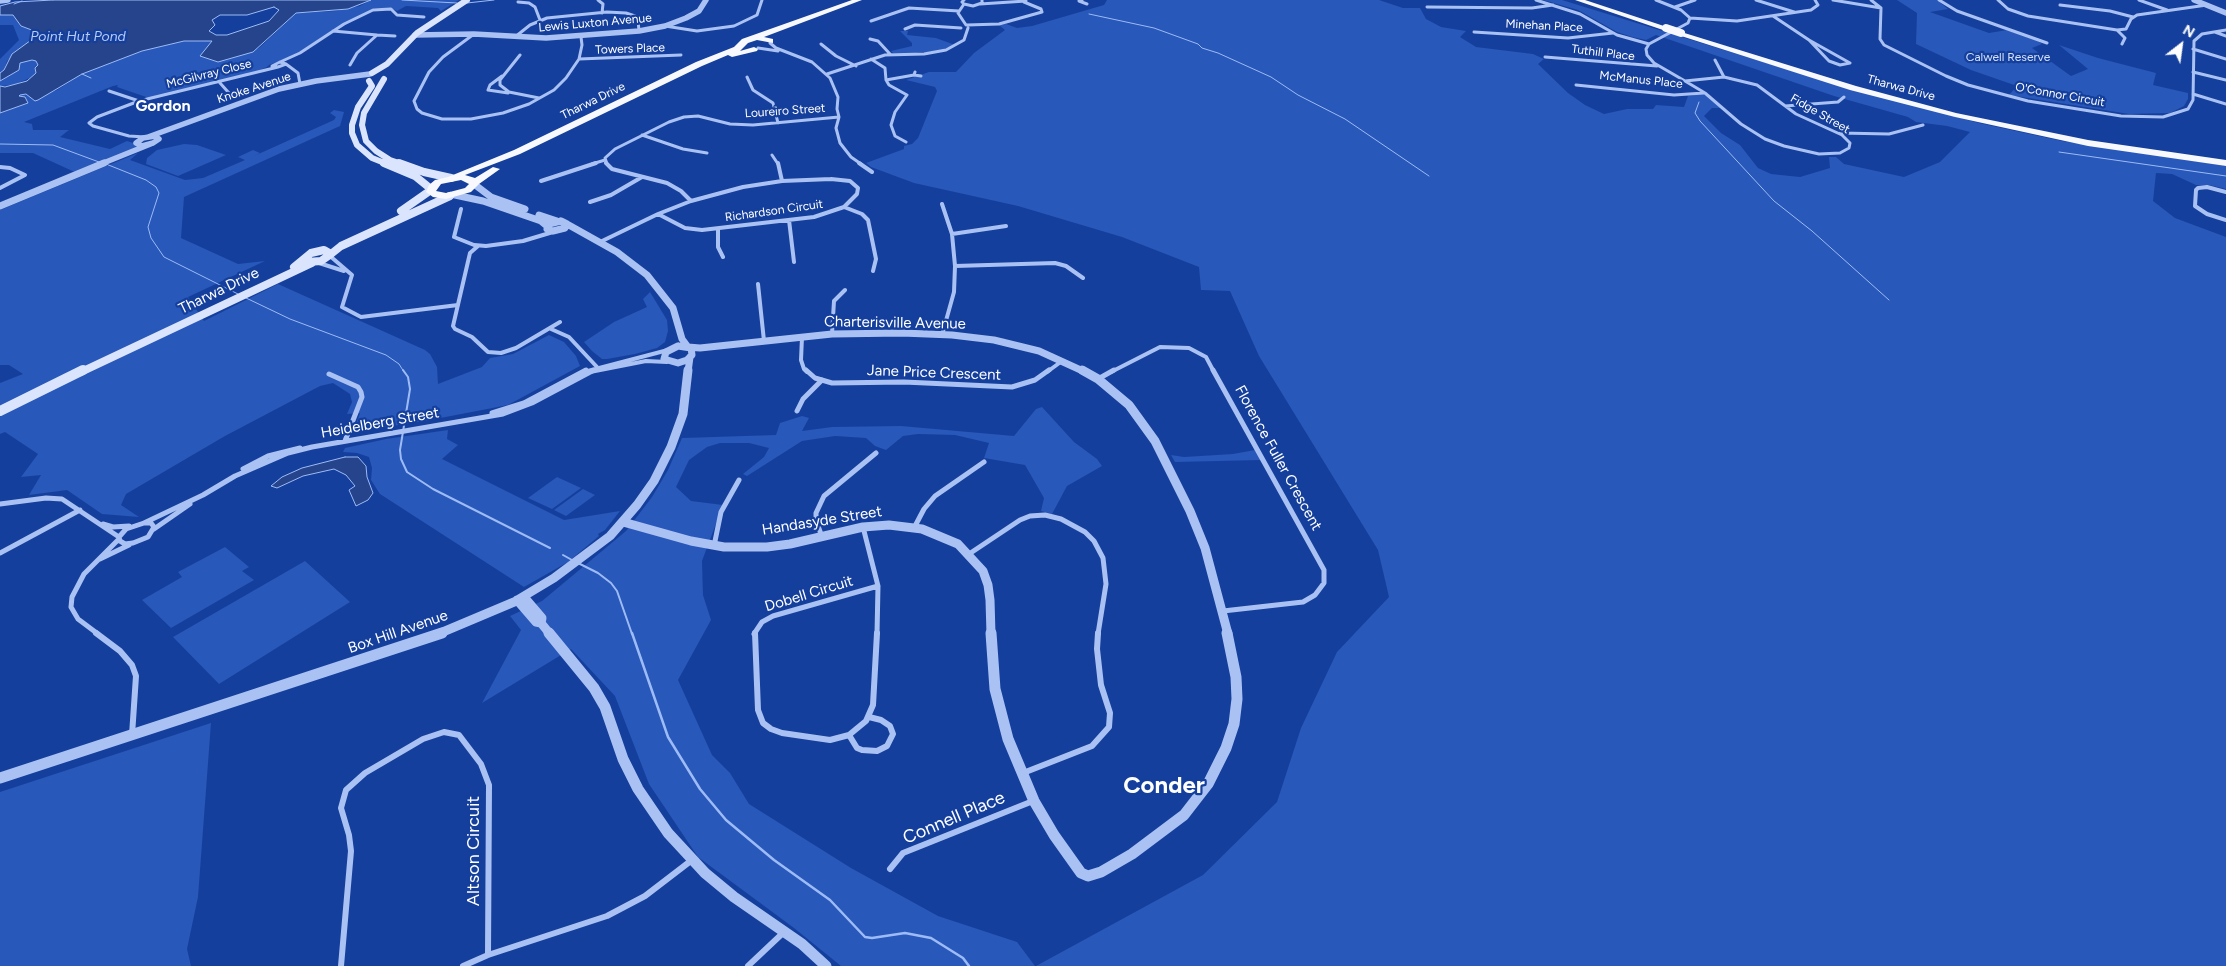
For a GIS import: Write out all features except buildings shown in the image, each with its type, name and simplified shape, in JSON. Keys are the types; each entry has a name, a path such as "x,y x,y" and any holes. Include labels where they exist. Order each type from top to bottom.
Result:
{"main road":[{"path":"369,77 387,64 419,34 460,4 474,0"},
{"name":"Tharwa Drive","path":"1578,0 1853,88 1955,115 2096,144 2226,164"},
{"path":"753,38 862,1"},
{"path":"753,38 765,38 770,42 781,34 862,1"},
{"path":"467,2 419,34 388,67 385,76 368,104 362,120 366,141 380,154 424,172 452,177 468,177 474,184"},
{"name":"Tharwa Drive","path":"452,196 468,190 496,165 699,64 736,49 745,41 753,38"},
{"name":"Tharwa Drive","path":"431,190 438,182 477,169 496,165 712,64 770,42"},
{"path":"742,44 745,48 756,48"},
{"path":"369,77 385,76"},
{"path":"369,77 371,89 358,107 353,121 355,141 363,152 383,164 415,176 436,195 452,196"},
{"path":"315,251 348,239 370,228 431,190"},
{"path":"315,251 327,251 330,255 341,246 405,215 452,196"},
{"name":"Tharwa Drive","path":"254,288 296,266 315,251"},
{"name":"Tharwa Drive","path":"0,411 226,301 330,255"},
{"path":"304,259 306,262 314,263"}],"street":[{"path":"0,1 8,0"},
{"path":"598,0 603,4 602,13"},
{"name":"Lewis Luxton Avenue","path":"419,34 474,34 515,37 581,36 639,31 665,26 693,15 703,7 706,0"},
{"path":"665,26 697,31 734,26 757,15 762,0"},
{"path":"872,21 909,8 959,10 982,2 1024,2 1029,0"},
{"path":"1079,0 1087,4"},
{"path":"1536,0 1584,15 1613,33 1649,44"},
{"path":"1656,0 1686,13 1690,18 1730,22 1817,7 1818,2 1815,0"},
{"path":"1674,7 1695,0"},
{"path":"1756,0 1795,12"},
{"path":"1833,0 1881,8"},
{"path":"1872,0 1881,8"},
{"path":"1939,0 1957,12 2047,42"},
{"path":"1998,0 2005,7 2028,16 2117,30 2126,29 2133,17"},
{"path":"2139,0 2168,11"},
{"path":"2194,0 2226,13"},
{"path":"966,32 961,26 959,10 964,1 973,6"},
{"path":"518,2 529,3 535,7 540,20"},
{"path":"905,29 915,25 952,28 998,24 1042,12 1041,9 1024,2"},
{"path":"1428,7 1532,8 1553,5"},
{"path":"2060,5 2110,11 2133,17 2207,5"},
{"name":"O'Connor Circuit","path":"1881,8 1880,39 1885,46 1957,81 2016,99 2114,115 2150,117 2182,112 2192,105 2193,94"},
{"path":"286,63 333,31 377,9 391,9 400,16 424,17"},
{"path":"515,37 540,20 557,16 602,13 631,14 638,20 639,31"},
{"path":"1773,16 1809,40 1848,60 1850,63 1840,65 1829,61 1809,40"},
{"path":"1658,66 1647,55 1646,49 1649,44 1688,23 1690,18"},
{"path":"961,26 967,26"},
{"path":"827,74 890,54 924,54 946,50 962,42 966,37 967,26"},
{"path":"2117,30 2125,38 2122,44"},
{"path":"2226,30 2213,31 2197,37 2193,42 2193,94 2226,104"},
{"path":"333,31 395,36"},
{"path":"2213,31 2226,36"},
{"name":"Minehan Place","path":"1474,32 1568,38 1613,33"},
{"path":"474,34 443,57 428,72 415,97 414,105 417,110 437,118 471,119 503,113 540,98 560,84 579,59 582,50 581,36"},
{"path":"350,65 357,53 377,35"},
{"path":"870,39 878,42 890,54"},
{"path":"770,42 812,62 827,74 837,90 839,116 836,128 840,142 851,157 872,172"},
{"path":"822,44 836,56 856,66"},
{"path":"756,48 773,49 793,54"},
{"path":"2193,48 2226,59"},
{"path":"520,55 500,80 500,85 504,90 540,98"},
{"name":"Towers Place","path":"579,59 681,55"},
{"name":"Tuthill Place","path":"1545,57 1658,66"},
{"path":"280,62 292,58"},
{"path":"871,59 884,66 886,80 889,85 898,91 903,101 894,116 892,124 895,136 906,142"},
{"path":"1715,60 1724,77"},
{"path":"280,62 286,63 298,73 300,84"},
{"name":"McGilvray Close","path":"262,71 280,62"},
{"name":"McGilvray Close","path":"147,137 129,136 92,126 89,123 98,117 139,102 220,83 279,67 286,63"},
{"path":"272,66 291,68"},
{"name":"Fidge Street","path":"1658,66 1684,81 1705,93 1749,130 1784,146 1818,154 1840,153 1848,150 1850,145 1847,139 1839,133 1806,119 1756,85 1724,77 1684,81"},
{"path":"507,72 490,85 488,90 524,95"},
{"path":"2193,72 2226,80"},
{"path":"886,80 914,73 921,76"},
{"name":"Knoke Avenue","path":"120,157 131,150 136,143 147,137 184,125 258,95 300,84 369,77"},
{"name":"Knoke Avenue","path":"0,206 120,157 170,133 253,101 293,89 369,77"},
{"path":"747,77 749,84 754,90 773,103 778,124"},
{"path":"220,83 229,93"},
{"path":"293,89 300,84 308,86"},
{"name":"McManus Place","path":"1576,85 1680,95 1705,93"},
{"path":"109,91 139,102"},
{"path":"1785,106 1838,102 1844,97"},
{"name":"Loureiro Street","path":"605,160 614,149 669,122 691,116 741,125 778,124 839,116"},
{"path":"1839,133 1889,134 1923,125"},
{"path":"642,135 675,147 707,154"},
{"name":"McGilvray Close","path":"129,136 136,143"},
{"path":"136,143 142,146 156,141 155,136 147,137"},
{"path":"772,155 778,163 782,181"},
{"path":"541,181 605,160 612,169 675,187 691,201"},
{"path":"0,167 10,168 25,176 0,188"},
{"path":"590,202 611,195 642,177"},
{"name":"Richardson Circuit","path":"598,242 658,214 691,201 743,187 782,181 831,180 852,182 857,186 858,192 844,207 823,216 718,229 685,228 658,214"},
{"path":"474,184 492,197 547,219 567,224 633,263 654,282 673,308 682,339 688,347"},
{"path":"2226,192 2198,188 2196,190 2195,206 2201,211 2226,220"},
{"path":"452,196 484,201 541,222 549,231 557,231 598,242"},
{"path":"942,204 952,234 955,266 954,292 942,334"},
{"path":"844,207 862,214 868,220 876,259 873,271"},
{"path":"461,209 454,237 478,246 510,244 557,231 565,228 567,224"},
{"path":"790,220 794,262"},
{"path":"538,237 546,227 557,221"},
{"path":"952,234 1006,226"},
{"path":"718,229 718,247 723,257"},
{"path":"478,246 470,252 453,326 455,329 472,338 488,352 508,351 551,329 560,322"},
{"path":"330,255 352,278 342,307 361,317 458,304"},
{"path":"314,263 349,273"},
{"path":"955,266 1055,263 1066,266 1083,278"},
{"path":"758,284 764,341"},
{"path":"832,334 834,301 844,290"},
{"path":"678,326 675,340 663,356 681,367 688,380"},
{"path":"551,329 569,337 598,367"},
{"name":"Charterisville Avenue","path":"668,350 678,346 741,344 832,334 942,334 970,337 1017,345 1062,360 1098,380 1133,410 1142,421 1164,457 1190,511 1205,548 1224,611 1236,677 1237,699 1234,724 1220,763 1199,798 1184,815 1132,854 1100,872 1088,876"},
{"name":"Jane Price Crescent","path":"802,337 801,357 803,367 810,375 822,380 844,383 939,382 1007,388 1035,380 1062,360"},
{"name":"Charterisville Avenue","path":"670,362 683,362 690,357 741,344"},
{"name":"Box Hill Avenue","path":"3,777 422,640 469,623 521,598 586,556 623,522 649,489 671,447 683,414 690,357 693,352 688,347"},
{"name":"Florence Fuller Crescent","path":"1098,380 1147,352 1160,347 1189,348 1206,357 1321,562 1324,570 1324,583 1315,595 1304,602 1224,611"},
{"name":"Heidelberg Street","path":"100,523 113,527 144,523 275,457 312,447 453,422 513,408 583,371 668,350"},
{"name":"Heidelberg Street","path":"598,367 646,361 670,362"},
{"path":"329,374 358,388 361,392 362,397 345,441"},
{"path":"797,411 803,399 822,380"},
{"path":"822,537 816,520 816,513 824,496 876,453"},
{"path":"914,528 928,502 984,462"},
{"path":"714,546 721,512 739,480"},
{"name":"Heidelberg Street","path":"133,543 144,539 154,529 203,494"},
{"path":"0,504 57,498 69,502 100,523 119,538 122,543 133,543"},
{"path":"0,553 80,510"},
{"path":"969,554 1020,520 1030,516 1045,515 1068,522 1085,532 1094,541 1103,558 1106,584 1099,614 1097,649 1101,686 1110,714 1109,727 1092,746 1021,774"},
{"name":"Handasyde Street","path":"623,522 714,546 767,547 863,527 890,525 938,534 958,544 983,571 988,585 990,600 990,656 995,689 1008,739 1021,774 1034,801 1076,868 1088,876"},
{"path":"144,523 153,525 154,529"},
{"path":"132,735 136,676 132,665 120,651 78,620 71,607 76,586 95,561 119,538 123,531 134,525"},
{"path":"849,735 857,748 877,751 887,746 893,734 890,726 881,720 869,717 874,695 880,603 878,586 863,527"},
{"path":"95,561 133,543"},
{"name":"Dobell Circuit","path":"869,717 859,729 849,735 825,740 782,733 772,729 764,723 758,710 754,634 762,622 773,616 878,586"},
{"path":"521,598 536,622 541,622 594,688 605,707 623,759 647,804 668,833 692,860 734,897 784,931 826,966"},
{"name":"Altson Circuit","path":"341,966 351,852 349,835 341,808 342,800 350,786 365,773 423,738 444,732 459,736 481,764 489,785 488,955"},
{"name":"Connell Place","path":"890,869 903,854 1034,801"},
{"path":"463,966 488,955 607,916 645,896 692,860"},
{"path":"748,966 784,931"}],"green space":[{"path":"371,0 459,0 441,11 438,8 406,6 397,11 391,8 374,8 293,56 258,71 149,98 117,87 118,85 113,86 24,122 32,124 33,130 69,130 60,137 110,149 127,141 145,147 79,174 33,153 0,153 0,113 28,103 25,97 20,95 29,95 33,99 57,90 82,74 108,63 142,51 184,41 212,41 218,62 259,48 296,13 336,11 360,6"},
{"path":"1107,0 1379,0 1403,8 1420,8 1426,19 1441,27 1466,31 1460,37 1476,47 1533,54 1544,59 1538,64 1568,93 1585,105 1604,114 1627,109 1653,109 1656,105 1684,107 1688,96 1704,94 1722,108 1712,108 1704,116 1721,133 1740,145 1758,168 1771,174 1800,177 1830,168 1829,157 1836,157 1844,164 1904,177 1940,162 1970,132 1947,126 1916,122 1908,117 1834,96 1656,35 1646,40 1632,37 1617,32 1578,10 1543,0 1562,0 1844,87 1979,123 2062,141 2226,166 2226,189 2209,185 2196,185 2172,174 2156,173 2153,201 2175,218 2226,237 2226,966 1036,966 1203,875 1277,802 1301,728 1337,652 1389,597 1378,550 1259,356 1230,291 1201,290 1199,267 1122,237 1018,206 914,183 871,167 866,163 904,149 904,146 912,144 918,138 937,91 935,87 906,80 929,72 956,72 974,53 1005,30 999,25 1006,24 1017,28 1032,26 1104,5"},
{"name":"Calwell Reserve","path":"1897,0 1937,0 1948,9 1930,12 1989,33 2007,30 2038,41 2042,44 2032,48 2071,76 2088,69 2059,45 2098,58 2156,73 2153,85 2188,93 2188,99 2184,106 2170,113 2129,114 2009,95 2017,86 1971,70 1916,44 1917,13"},
{"path":"0,15 13,15 21,26 37,32 38,35 7,61 4,70 0,73 0,59 19,40 13,25 0,25"},
{"path":"900,31 908,31 907,35 936,38 955,45 939,51 893,53 891,51 912,46 912,43"},
{"path":"36,61 38,66 34,76 14,85 0,86 0,81 19,70 20,63"},
{"path":"334,110 344,112 340,126 184,197 181,238 238,264 265,261 188,297 204,321 278,284 425,350 430,354 437,367 438,384 482,367 490,358 513,354 549,335 564,342 576,356 580,366 508,405 425,421 353,432 360,413 347,414 352,402 350,394 333,383 320,386 225,436 126,494 121,505 139,517 102,514 67,490 29,495 41,475 21,477 38,454 5,432 0,434 0,383 23,374 9,365 0,365 0,210 138,153 130,160 185,180 203,178 245,160 238,157 253,150 260,153 254,156 334,120 336,117 330,113"},
{"path":"184,144 197,145 226,155 178,176 146,164 147,158 157,150"},
{"path":"650,292 667,320 668,331 665,342 657,348 635,354 602,359 584,342 614,322 647,307 643,299"},
{"path":"1042,407 1074,442 1097,459 1102,466 1067,486 1052,514 1041,511 1044,498 1025,465 984,458 989,443 955,435 918,434 903,436 886,450 875,446 866,438 835,436 802,441 747,476 743,474 764,457 769,448 749,443 720,443 707,447 689,460 676,487 691,501 723,505 702,561 703,595 711,620 678,680 712,755 730,773 749,804 851,868 938,916 1017,942 1035,966 841,966 794,928 698,857 649,784 615,696 571,649 482,703 521,630 510,616 542,601 626,531 652,497 668,470 682,438 776,435 780,423 802,416 809,418 802,431 832,427 901,426 1014,436 1036,409"},
{"path":"448,430 447,439 458,445 442,459 564,520 620,511 605,530 598,534 599,536 568,562 524,587 380,494 371,480 372,468 369,457 357,453 343,452 345,448 386,439"},
{"path":"1255,450 1261,460 1175,462 1171,455 1184,457 1233,454"},
{"path":"557,477 581,488 552,509 528,498"},
{"path":"583,489 595,495 566,516 554,510"},
{"path":"225,547 249,567 242,571 254,580 171,628 142,600 182,577 178,572"},
{"path":"305,561 350,602 219,684 173,637"},
{"path":"211,723 198,897 187,949 191,966 0,966 0,792"}],"water":[{"name":"Point Hut Pond","path":"53,0 371,0 348,9 296,13 253,52 218,62 200,56 212,41 184,41 142,51 82,74 38,100 35,101 26,94 20,95 25,97 28,103 0,113 0,86 5,87 27,81 36,73 35,68 38,65 36,61 32,60 20,63 19,70 0,81 0,73 4,70 12,54 38,35 37,32 21,26 13,15 0,15 0,6 15,2","holes":["274,7 279,10 269,21 227,35 216,35 209,31 215,25 212,20 220,15 247,15"]},
{"path":"345,457 358,457 366,466 367,477 373,493 368,500 356,506 349,490 355,486 346,475 334,469 303,476 277,488 271,486 282,477 302,468"}],"waterway":[{"path":"402,0 457,3"},
{"path":"467,3 494,0"},
{"path":"14,4 22,1"},
{"path":"1089,14 1154,28 1198,44 1202,48 1218,53 1271,77 1298,95 1345,119 1429,176"},
{"path":"82,74 91,78"},
{"path":"1699,102 1695,113 1700,121 1774,201 1812,231 1889,300"},
{"path":"0,144 53,145 99,162"},
{"path":"2059,152 2226,176"},
{"path":"106,164 146,180 156,187 159,193 148,227 151,238 164,257 238,294"},
{"path":"244,297 290,319 386,355 399,364 404,372"},
{"path":"403,370 408,377 410,389 400,450 401,459 407,472 433,489 550,548"},
{"path":"563,555 572,560"},
{"path":"578,563 598,573 611,583 617,591 632,634"},
{"path":"632,633 668,737 700,789 726,820 774,860 830,900 865,937 872,938 905,933 931,938 963,958 969,966"}],"district":[{"name":"Gordon","path":"163,106"},
{"name":"Conder","path":"1164,786"}]}
